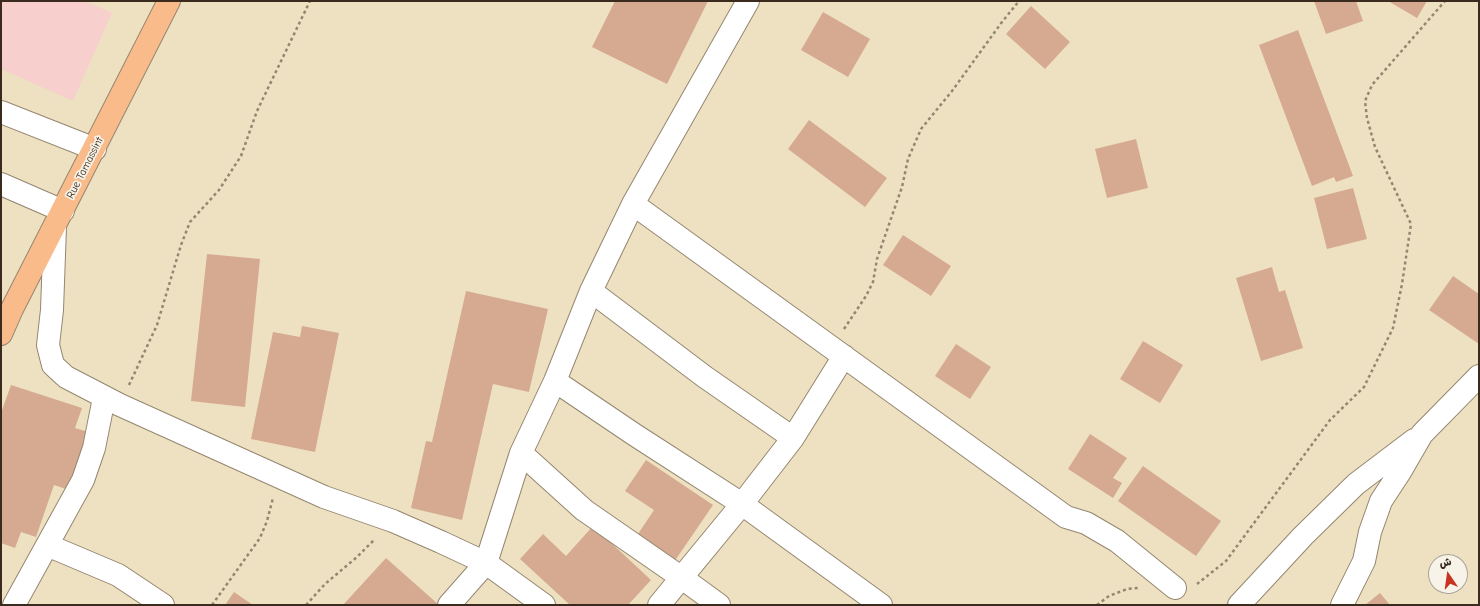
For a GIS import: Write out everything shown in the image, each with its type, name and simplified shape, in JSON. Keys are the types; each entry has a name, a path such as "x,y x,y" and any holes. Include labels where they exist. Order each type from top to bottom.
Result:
{"main road":[{"name":"Rue Tamassint","path":"1,334 12,309 95,149 169,1"}],"street":[{"path":"449,605 486,564 521,453 555,381 591,292 633,204 748,1"},
{"path":"1,112 95,149"},
{"path":"1,184 59,219 48,345 53,365 66,377 112,401 324,497 392,521 441,542 486,564 544,605"},
{"path":"633,204 1066,517 1086,523 1118,541 1175,588"},
{"path":"591,292 705,377 793,438"},
{"path":"660,605 742,504 793,438 837,352"},
{"path":"1239,605 1303,536 1356,484 1422,434 1479,376"},
{"path":"555,381 635,436 742,504 881,605"},
{"path":"14,605 83,480 112,401"},
{"path":"1342,605 1364,560 1370,532 1381,501 1422,434"},
{"path":"521,453 584,510 719,605"},
{"path":"47,545 118,575 162,605"}],"path":[{"path":"112,401 157,325 181,245 190,222 219,190 241,156 257,111 310,1"},
{"path":"837,352 873,282 877,259 902,187 908,159 921,129 952,91 1019,1"},
{"path":"1097,605 1109,596 1126,589 1186,588 1200,582 1226,561 1330,420 1364,387 1393,328 1402,284 1411,224 1375,147 1367,118 1366,101 1372,85 1445,1"},
{"path":"212,605 260,538 270,508 277,476"},
{"path":"306,605 325,584 357,557 392,521"}],"shaded area":[{"path":"1,1 85,1 112,13 73,101 1,69"}],"building":[{"path":"615,1 708,1 667,84 592,47"},
{"path":"1314,1 1356,1 1363,21 1326,34"},
{"path":"1388,1 1427,1 1417,18"},
{"path":"1031,6 1070,42 1045,69 1006,34"},
{"path":"823,12 870,39 848,77 801,50"},
{"path":"1298,30 1353,176 1336,182 1334,177 1312,186 1259,45"},
{"path":"809,120 887,178 865,207 788,149"},
{"path":"1136,139 1148,188 1107,198 1095,149"},
{"path":"1353,188 1367,239 1327,249 1314,198"},
{"path":"903,235 951,266 931,296 883,265"},
{"path":"207,254 260,259 245,407 191,401"},
{"path":"1272,267 1279,292 1285,290 1303,348 1261,361 1236,278"},
{"path":"1453,276 1479,294 1479,344 1429,310"},
{"path":"466,291 548,309 529,392 493,384 462,520 411,508 426,441 432,442"},
{"path":"302,326 339,333 315,452 251,439 273,332 300,337"},
{"path":"1143,341 1183,365 1160,403 1120,379"},
{"path":"956,344 991,367 970,399 935,376"},
{"path":"11,385 82,408 75,428 92,433 72,491 54,485 36,537 21,532 15,548 1,543 1,413"},
{"path":"1090,434 1127,458 1113,478 1122,483 1113,498 1068,469"},
{"path":"646,460 713,505 672,565 634,540 654,510 625,491"},
{"path":"1143,466 1221,521 1196,556 1118,501"},
{"path":"593,526 651,580 628,605 570,605 520,559 543,534 566,556"},
{"path":"386,558 439,605 343,605"},
{"path":"234,592 253,605 225,605"},
{"path":"1380,593 1390,605 1365,605"}]}
